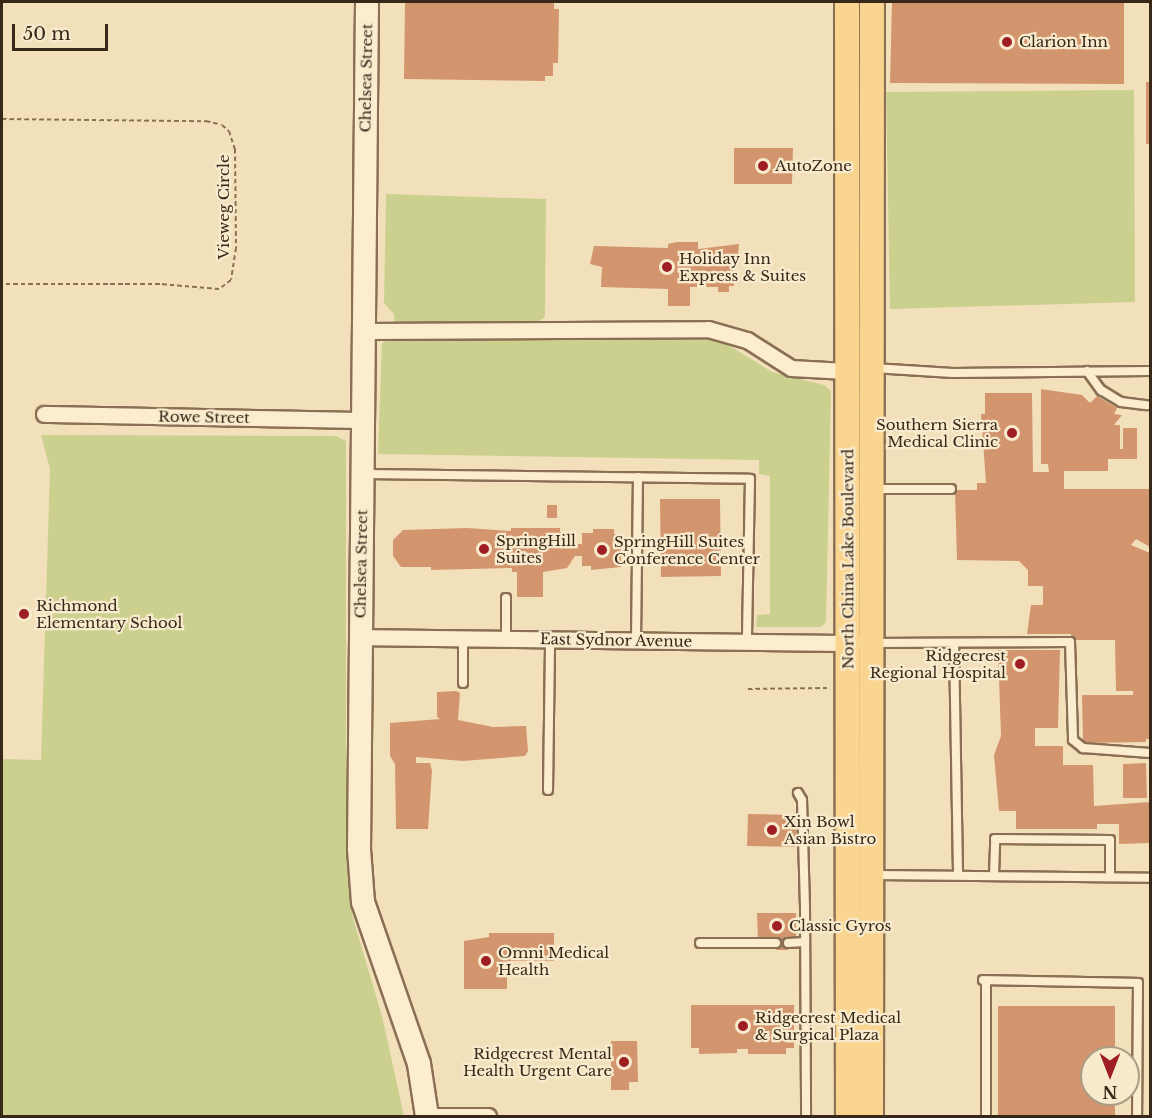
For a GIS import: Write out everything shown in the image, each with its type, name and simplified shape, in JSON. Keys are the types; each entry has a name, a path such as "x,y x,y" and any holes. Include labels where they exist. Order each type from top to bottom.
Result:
{"main road":[{"name":"North China Lake Boulevard","path":"847,2 846,371 871,875 871,1116"},
{"name":"North China Lake Boulevard","path":"848,1116 860,643 871,489 872,2"},
{"path":"845,264 856,278 860,357 872,368"}],"street":[{"name":"Chelsea Street","path":"367,2 358,816 363,902 419,1064 427,1116"},
{"path":"364,331 708,329 747,340 790,368 846,371"},
{"name":"Rowe Street","path":"44,414 364,420"},
{"name":"East Sydnor Avenue","path":"360,637 860,643"},
{"path":"427,1116 488,1116"}],"lane":[{"path":"872,368 953,373 1150,371"},
{"path":"1087,371 1101,390 1121,402 1147,405"},
{"path":"363,474 750,479 747,641"},
{"path":"636,640 638,477"},
{"path":"871,489 951,489"},
{"path":"506,597 506,638"},
{"path":"463,638 464,682"},
{"path":"548,790 550,639"},
{"path":"860,643 1070,642 1073,740 1083,748 1111,753 1150,753"},
{"path":"954,643 958,875"},
{"path":"798,793 802,800 806,1116"},
{"path":"994,875 995,839 1110,840 1110,877"},
{"path":"871,875 1150,878"},
{"path":"788,943 805,942"},
{"path":"700,943 776,943"},
{"path":"986,1116 985,980 1138,983 1137,1116"}],"path":[{"name":"Vieweg Circle","path":"2,119 206,121 222,125 229,131 235,149 236,248 231,280 219,288 160,284 2,284"},
{"path":"748,689 832,687"}],"green space":[{"path":"1134,90 1135,302 890,309 886,92"},
{"path":"386,194 546,199 545,317 529,328 395,324 394,314 384,303"},
{"path":"393,336 711,340 725,343 772,372 824,385 831,391 826,622 821,627 756,627 757,615 770,614 770,476 759,474 759,460 378,454 382,343"},
{"path":"41,435 336,436 346,441 346,814 352,915 382,1016 404,1116 2,1116 2,759 41,760 50,469"}],"building":[{"path":"405,2 554,2 554,9 559,9 558,63 553,63 553,76 545,76 545,81 404,79"},
{"name":"Clarion Inn","path":"892,2 1124,2 1124,84 890,83"},
{"path":"1146,82 1150,82 1150,144 1146,144"},
{"name":"AutoZone","path":"734,148 793,148 792,184 734,184"},
{"name":"Holiday Inn Express & Suites","path":"698,242 698,249 739,244 737,267 733,267 734,286 729,286 729,292 718,292 718,287 690,287 690,306 668,306 668,289 601,287 602,267 590,264 594,246 668,248 668,244"},
{"path":"1041,389 1082,395 1090,403 1097,396 1117,408 1114,414 1122,415 1114,425 1120,425 1120,449 1123,449 1123,428 1137,428 1137,459 1108,459 1108,471 1064,471 1064,489 1150,489 1150,547 1136,539 1131,545 1150,553 1150,739 1146,739 1146,742 1083,743 1082,695 1133,695 1133,691 1116,691 1115,640 1071,640 1071,634 1027,634 1031,605 1043,605 1043,586 1028,586 1028,570 1019,561 957,560 955,490 977,490 977,483 986,483 981,414 985,414 985,393 1032,393 1033,472 1049,472 1048,464 1041,464"},
{"path":"660,499 720,499 721,576 661,577"},
{"path":"547,505 557,505 557,518 547,518"},
{"name":"SpringHill Suites","path":"467,528 511,531 511,528 560,528 560,532 574,536 575,544 582,544 582,533 593,533 593,529 614,529 614,534 621,534 621,567 591,570 591,566 582,566 582,556 575,556 567,568 543,572 543,597 517,597 517,572 512,572 512,568 431,570 431,567 401,567 393,556 393,540 403,530"},
{"path":"998,650 1060,650 1058,728 1035,728 1035,746 1063,746 1063,765 1093,765 1094,806 1150,802 1150,843 1119,844 1119,824 1097,824 1097,829 1016,829 1016,811 999,811 994,755 1001,736"},
{"path":"456,691 460,693 458,720 493,727 526,726 528,751 525,756 463,761 416,757 416,763 430,763 432,771 428,829 396,829 395,764 390,756 390,723 440,719 437,717 437,692"},
{"path":"1146,763 1147,798 1123,798 1123,764"},
{"name":"Xin Bowl Asian Bistro","path":"748,814 797,815 796,847 747,846"},
{"name":"Classic Gyros","path":"757,913 796,913 796,940 788,940 788,950 776,950 776,940 758,940"},
{"name":"Omni Medical Health","path":"489,933 554,933 554,961 507,961 507,989 464,989 464,941 489,937"},
{"name":"Ridgecrest Medical & Surgical Plaza","path":"691,1005 794,1005 794,1048 786,1048 786,1054 748,1054 748,1049 737,1049 737,1053 699,1054 699,1048 691,1048"},
{"path":"998,1006 1115,1006 1115,1046 1080,1046 1080,1106 1115,1106 1115,1116 998,1116"},
{"name":"Ridgecrest Mental Health Urgent Care","path":"611,1041 637,1041 638,1082 629,1082 629,1090 611,1090"}],"place":[{"name":"Clarion Inn","path":"1007,42"},
{"name":"AutoZone","path":"763,166"},
{"name":"Holiday Inn Express & Suites","path":"667,267"},
{"name":"Southern Sierra Medical Clinic","path":"1012,433"},
{"name":"SpringHill Suites","path":"484,549"},
{"name":"SpringHill Suites Conference Center","path":"602,550"},
{"name":"Richmond Elementary School","path":"24,614"},
{"name":"Ridgecrest Regional Hospital","path":"1020,664"},
{"name":"Xin Bowl Asian Bistro","path":"772,830"},
{"name":"Classic Gyros","path":"777,926"},
{"name":"Omni Medical Health","path":"486,961"},
{"name":"Ridgecrest Medical & Surgical Plaza","path":"743,1026"},
{"name":"Ridgecrest Mental Health Urgent Care","path":"624,1062"}]}
